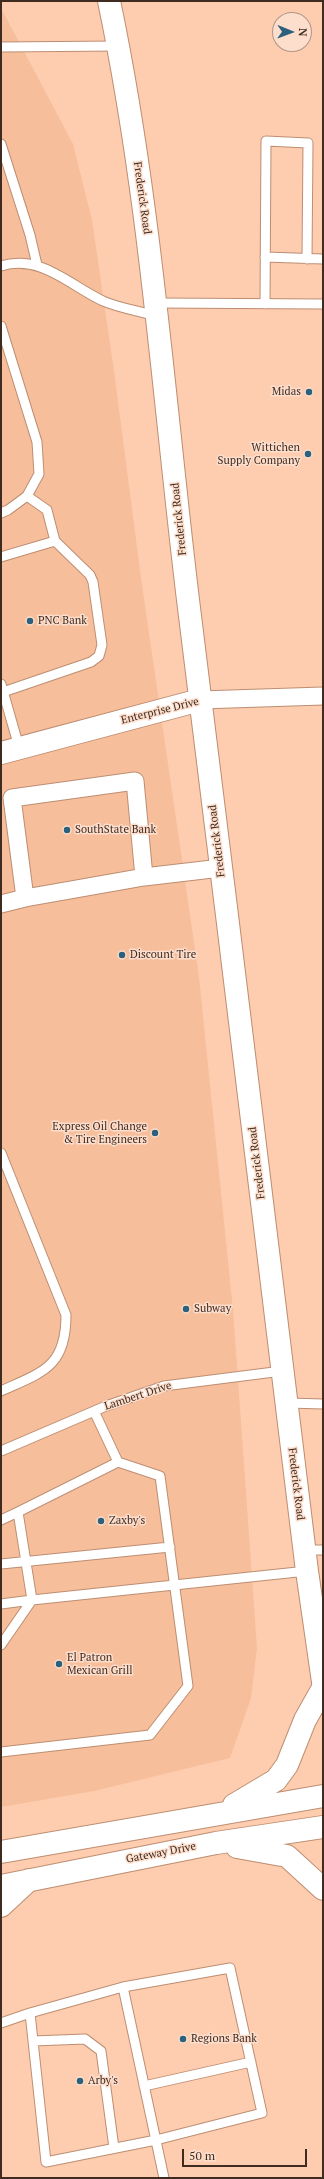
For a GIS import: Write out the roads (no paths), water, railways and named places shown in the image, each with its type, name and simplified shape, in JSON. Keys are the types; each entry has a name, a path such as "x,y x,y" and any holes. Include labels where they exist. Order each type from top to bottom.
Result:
{"main road":[{"name":"Frederick Road","path":"109,1 118,46 143,200 157,310 177,504 200,700 286,1403 311,1557 322,1676"},
{"name":"Enterprise Drive","path":"10,750 200,700"},
{"path":"218,1814 254,1795 276,1780 287,1765 322,1676"},
{"path":"1,1852 323,1796"},
{"name":"Gateway Drive","path":"1,1886 216,1843 323,1828"},
{"path":"216,1843 288,1856 323,1889"},
{"path":"1,1906 29,1880"}],"street":[{"name":"Enterprise Drive","path":"200,700 323,696"},
{"path":"25,898 12,798 135,781 144,877"},
{"path":"1,904 25,898 144,877 221,868"}],"lane":[{"path":"1,47 118,46"},
{"path":"266,304 266,141 308,143 307,258"},
{"path":"1,144 30,235 37,265"},
{"path":"266,257 323,259"},
{"path":"1,266 8,264 37,265 52,271 103,301 157,310 266,304 323,304"},
{"path":"1,326 36,442 39,474 27,496 8,510 1,513"},
{"path":"10,750 2,688 91,662 98,656 102,645 93,582 90,575 55,541 47,510 27,496"},
{"path":"1,557 55,541"},
{"path":"1,1154 66,1315 66,1335 59,1354 44,1372 1,1391"},
{"name":"Lambert Drive","path":"1,1451 94,1411 164,1386 282,1371"},
{"path":"286,1403 323,1404"},
{"path":"94,1411 118,1462"},
{"path":"1,1520 118,1462 160,1476 188,1686 150,1735 1,1749"},
{"path":"1,1645 32,1600 18,1512"},
{"path":"1,1564 170,1547"},
{"path":"1,1604 175,1584 311,1557"},
{"path":"1,2023 30,2013 123,1987 230,1968 262,2113 156,2140 46,2162 30,2013"},
{"path":"123,1987 164,2178"},
{"path":"33,2041 85,2039 101,2051 114,2148"},
{"path":"144,2086 251,2062"}],"place":[{"name":"Midas","path":"309,392"},
{"name":"Wittichen Supply Company","path":"308,454"},
{"name":"PNC Bank","path":"30,621"},
{"name":"SouthState Bank","path":"67,830"},
{"name":"Discount Tire","path":"122,955"},
{"name":"Express Oil Change & Tire Engineers","path":"155,1133"},
{"name":"Subway","path":"186,1309"},
{"name":"Zaxby's","path":"101,1521"},
{"name":"El Patron Mexican Grill","path":"59,1664"},
{"name":"Regions Bank","path":"183,2039"},
{"name":"Arby's","path":"80,2081"}]}
